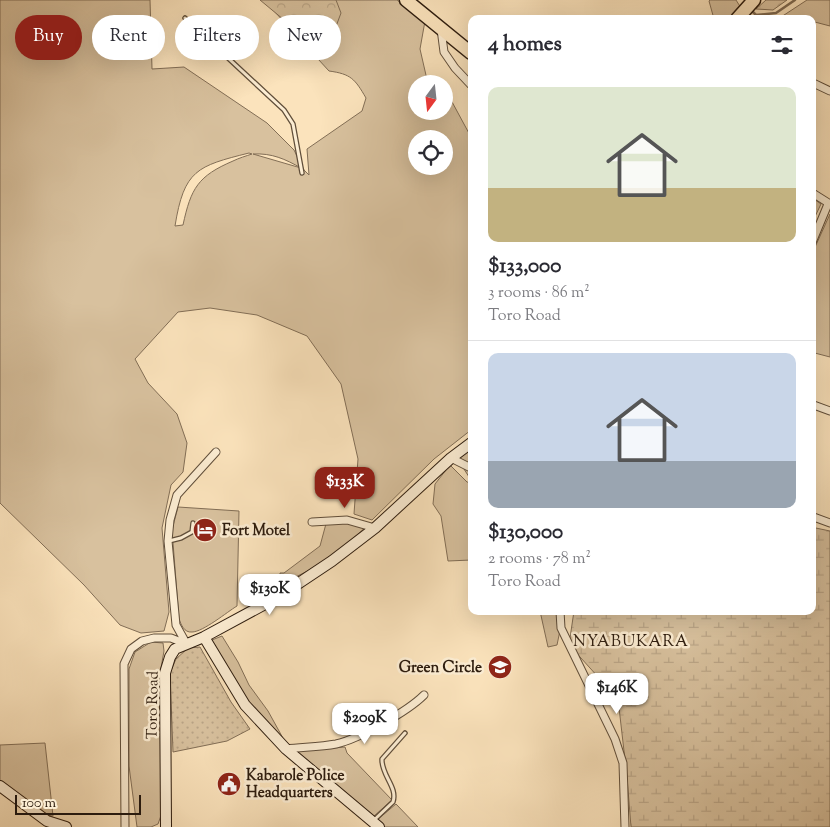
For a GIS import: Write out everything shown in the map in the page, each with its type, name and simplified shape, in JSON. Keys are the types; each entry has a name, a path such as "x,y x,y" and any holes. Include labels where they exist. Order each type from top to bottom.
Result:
{"highway":[{"path":"406,0 468,51"},
{"path":"741,15 753,1"}],"main road":[{"name":"Toro Road","path":"166,827 165,672 175,649 204,637 278,597 332,561 375,528 468,445"},
{"path":"204,637 245,705 286,749 375,824"},
{"path":"0,786 48,824 66,827"}],"street":[{"path":"440,28 444,52 468,82"},
{"path":"816,84 830,91"},
{"path":"816,195 829,204 816,234"},
{"path":"816,406 830,411"},
{"path":"186,644 176,626 168,541 170,520 177,495 216,452"},
{"path":"452,458 468,466"},
{"path":"816,518 830,523"},
{"path":"312,522 347,520 375,528"},
{"path":"560,615 561,628 618,747 622,763 625,827"},
{"path":"124,827 124,664 131,649 142,641 154,638 171,638 186,644"},
{"path":"286,749 338,743 361,735 412,706 424,695"}],"lane":[{"path":"230,60 284,110 293,124 302,172"},
{"path":"168,541 181,538 192,532 193,523"},
{"path":"375,824 394,799 393,789 384,771 382,759 405,733"}],"green space":[{"path":"0,0 150,0 150,15 92,15 92,60 152,60 152,69 184,67 267,123 294,150 304,170 309,175 307,149 362,111 366,98 352,78 329,71 319,60 341,60 341,15 278,15 264,0 397,0 425,21 420,49 426,75 408,75 408,120 453,120 453,104 468,131 468,432 434,459 372,520 354,514 358,459 341,384 307,336 257,315 210,308 178,312 135,359 148,383 177,414 187,443 183,472 171,485 162,528 169,612 164,631 141,633 120,625 84,585 0,503","holes":["249,153 252,154 221,167 204,178 193,192 183,225 175,226 183,193 196,173 217,162","253,154 266,154 278,157 301,168"]},
{"path":"260,0 336,0 341,13 340,15 278,15"},
{"path":"736,0 741,8 735,15 713,15 709,1"},
{"path":"766,0 787,0 773,10 756,9"},
{"path":"807,0 830,0 830,26 816,22 816,15 784,15"},
{"path":"816,200 821,204 816,214"},
{"path":"830,214 830,357 816,353 816,245"},
{"path":"468,443 468,475 455,455"},
{"path":"450,465 468,482 468,560 448,561 441,516 433,504 435,484"},
{"path":"178,507 239,511 237,606 208,625 192,632 185,630 179,619 172,530"},
{"path":"327,520 368,525 329,560 280,585 280,573 284,573 320,546"},
{"path":"816,528 830,531 830,827 631,827 618,699 571,647 570,638 573,615 816,615"},
{"path":"541,615 563,615 557,645 548,647"},
{"path":"222,636 249,685 268,711 284,740 252,707 211,643 212,640"},
{"path":"151,642 163,643 164,651 159,679 163,810 158,824 151,827 137,827 129,766 129,669 135,652"},
{"path":"200,647 231,702 250,729 227,741 173,752 170,673 176,659 188,648"},
{"path":"45,743 53,816 47,815 0,781 0,745"},
{"path":"345,747 347,753 392,800 373,817 294,751"},
{"path":"396,804 418,827 384,827 377,820"}],"waterway":[{"path":"751,10 756,15 776,13 795,0"}],"place":[{"name":"Fort Motel","path":"205,530"},
{"name":"Green Circle","path":"500,667"},
{"name":"Kabarole Police Headquarters","path":"229,784"}],"district":[{"name":"NYABUKARA","path":"631,640"}]}
